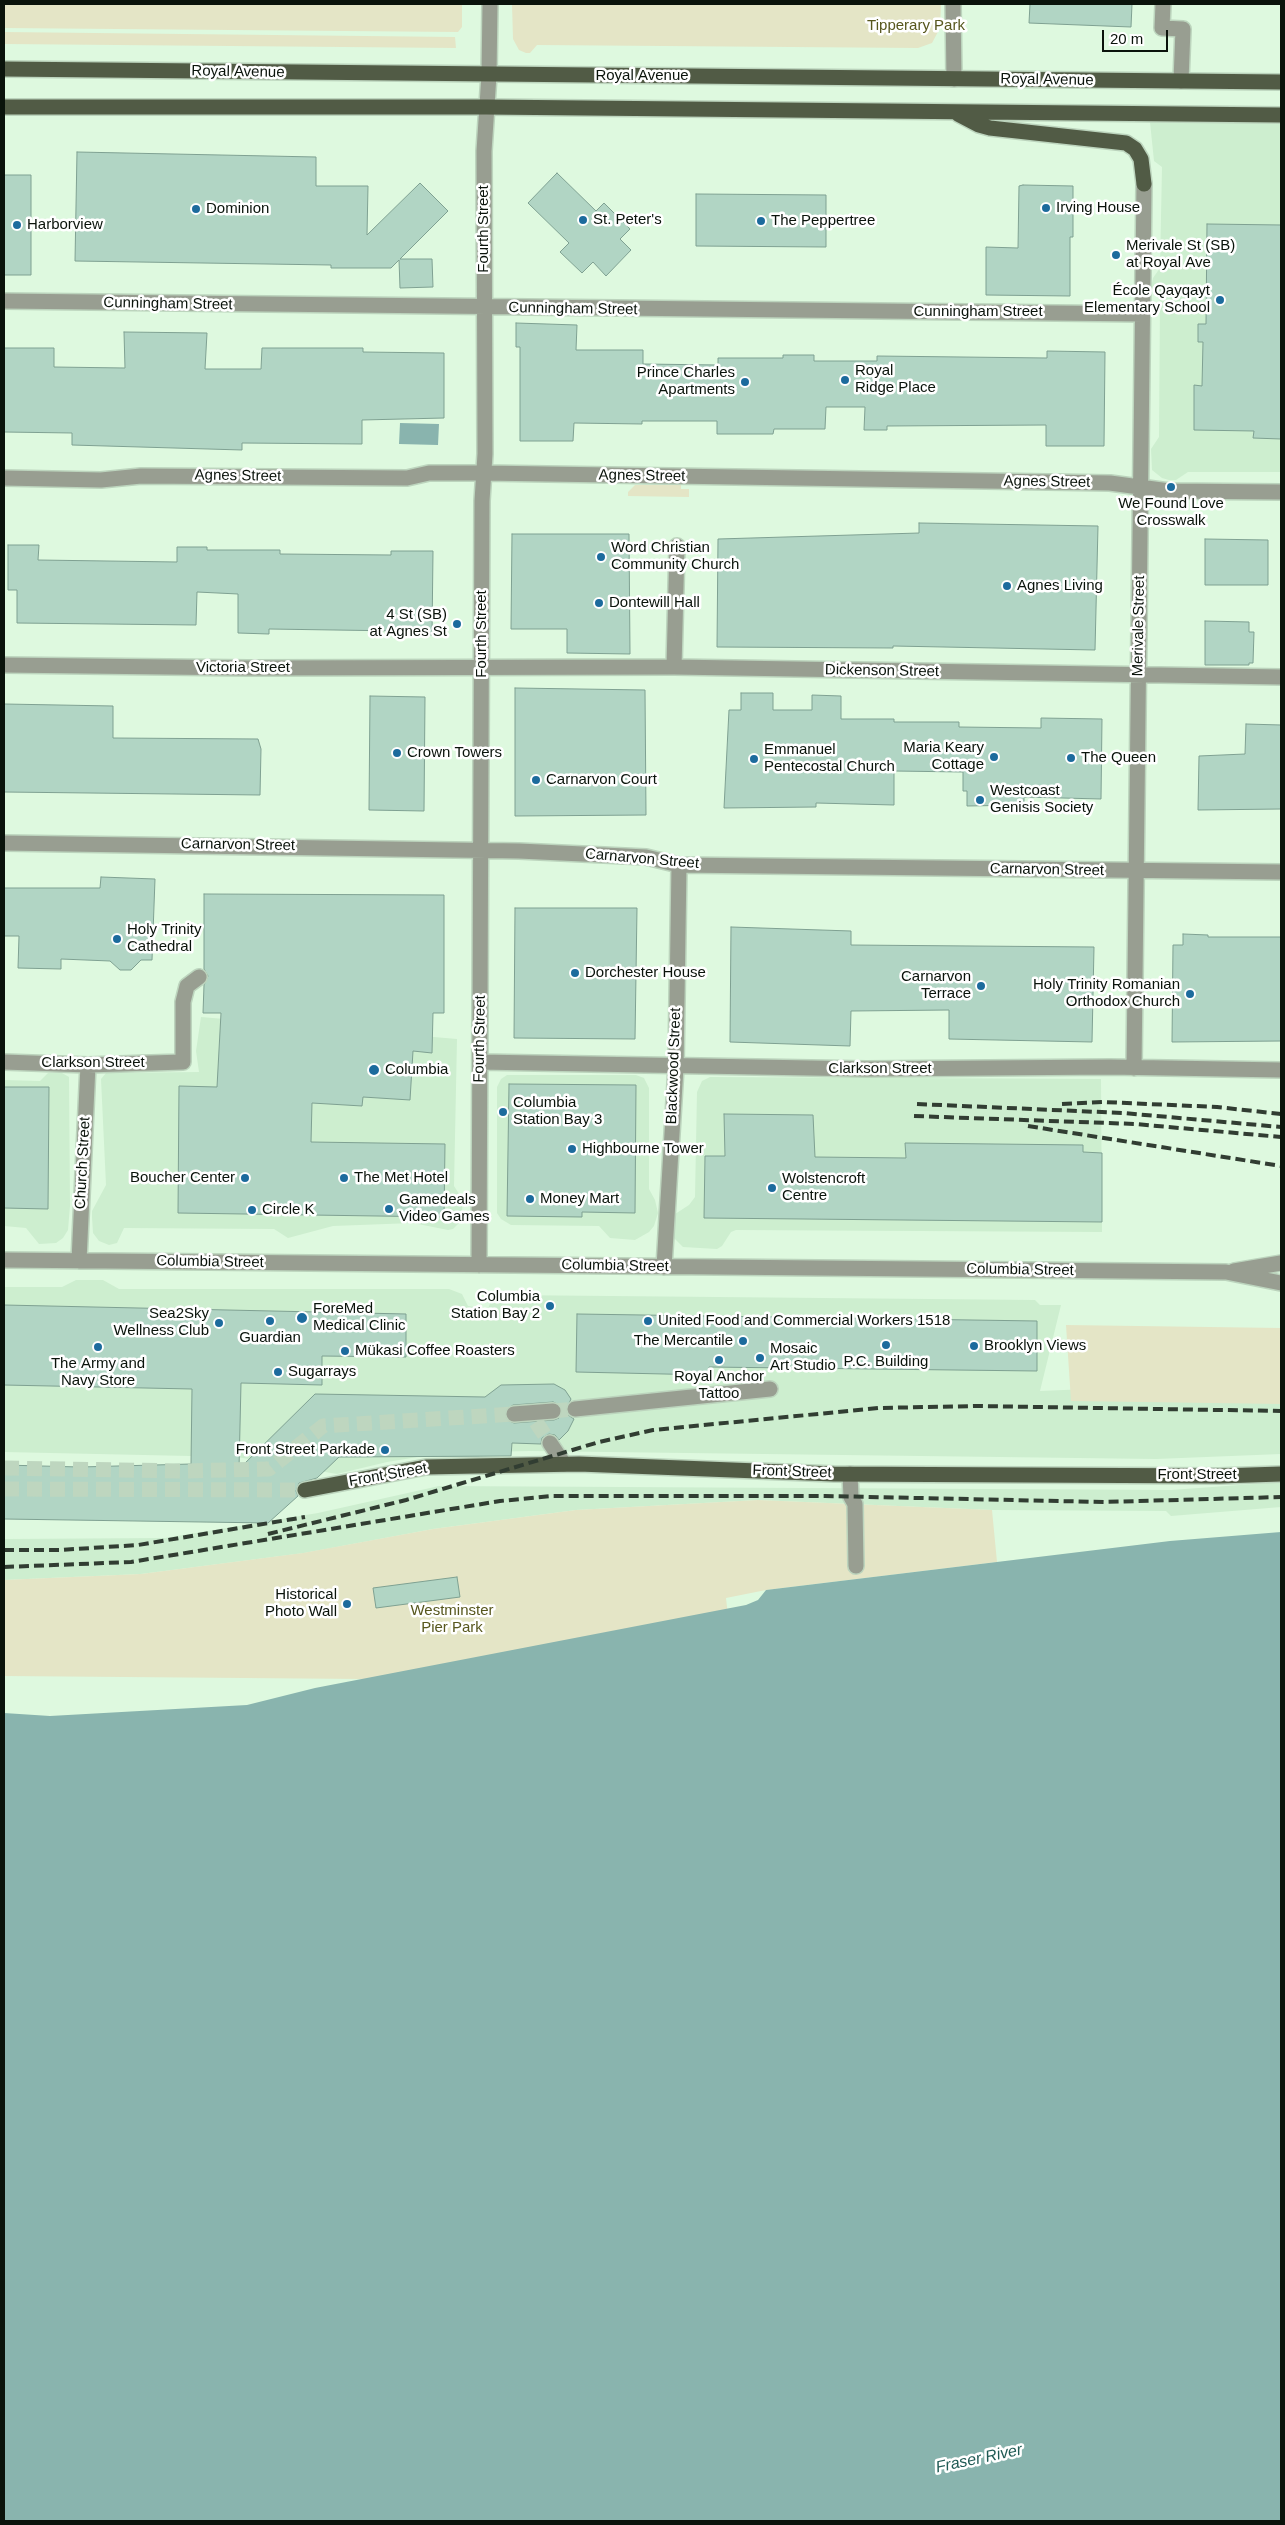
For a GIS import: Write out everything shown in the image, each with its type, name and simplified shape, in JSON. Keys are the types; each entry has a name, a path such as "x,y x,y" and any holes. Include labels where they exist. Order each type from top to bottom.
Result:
{"main road":[{"name":"Royal Avenue","path":"4,69 1281,82"},
{"path":"4,107 486,107 1281,116"},
{"path":"954,112 979,126 990,128 1126,143 1134,148 1141,159 1144,184"},
{"name":"Front Street","path":"305,1490 426,1467 564,1464 850,1474 1219,1476 1281,1474"}],"street":[{"name":"Fourth Street","path":"479,1265 482,501 485,474 484,151 489,75 490,4"},
{"path":"953,4 954,79"},
{"path":"1163,4 1162,28 1183,29 1181,81"},
{"name":"Merivale Street","path":"1134,1068 1144,184"},
{"name":"Cunningham Street","path":"4,301 1143,314"},
{"name":"Agnes Street","path":"4,478 101,480 141,476 407,478 429,473 1110,483 1169,491 1281,492"},
{"path":"674,667 677,546"},
{"name":"Victoria Street","path":"4,665 248,668 482,666"},
{"name":"Dickenson Street","path":"482,666 1138,673 1281,677"},
{"name":"Carnarvon Street","path":"4,843 482,850 646,857 679,865 1281,872"},
{"name":"Blackwood Street","path":"664,1267 676,1067 679,865"},
{"name":"Clarkson Street","path":"4,1062 88,1064 183,1062 183,1002 187,986 199,977"},
{"name":"Clarkson Street","path":"480,1062 866,1069 1134,1068 1281,1070"},
{"name":"Church Street","path":"80,1261 88,1064"},
{"name":"Columbia Street","path":"4,1260 1226,1272 1281,1263"},
{"name":"Columbia Street","path":"1226,1272 1281,1283"},
{"path":"575,1409 770,1389"},
{"path":"514,1414 533,1417 553,1411"},
{"path":"550,1443 564,1464"},
{"path":"850,1474 851,1497 854,1504 856,1566"}],"shaded area":[{"name":"École Qayqayt Elementary School","path":"1150,122 1281,123 1281,472 1188,472 1176,480 1169,480 1162,478 1152,470 1151,449 1159,437 1160,301 1151,287 1153,278 1160,268 1162,167 1154,161"},
{"path":"201,1017 457,1039 454,1186 463,1200 461,1221 453,1229 448,1230 413,1223 333,1226 288,1238 274,1229 124,1228 117,1243 109,1245 99,1241 93,1233 92,1211 106,1185 101,1079 106,1073 199,1072 196,1051"},
{"path":"48,1073 62,1073 69,1077 70,1206 68,1230 63,1238 56,1243 39,1244 26,1228 4,1226 4,1080 40,1081"},
{"name":"Highbourne Tower","path":"507,1075 636,1075 644,1078 649,1088 649,1189 655,1200 658,1213 654,1226 649,1232 635,1240 610,1238 599,1226 511,1225 501,1219 497,1213 497,1087 501,1079"},
{"path":"710,1077 1101,1079 1102,1232 736,1230 731,1232 722,1246 717,1249 683,1247 673,1237 672,1216 689,1205 695,1197 697,1092 702,1081"},
{"path":"76,1280 103,1280 119,1289 449,1289 462,1294 468,1306 488,1309 491,1301 504,1295 1035,1300 1040,1305 1061,1305 1040,1391 1281,1381 1281,1454 1156,1459 530,1451 442,1453 387,1462 337,1474 237,1457 4,1452 4,1287 62,1287"},
{"path":"1281,1482 1281,1507 1171,1516 1166,1511 992,1510 758,1500 576,1510 433,1529 304,1553 141,1574 4,1580 4,1539 165,1538 318,1513 439,1486 1171,1490"}],"green space":[{"path":"4,4 462,4 462,27 458,32 4,28"},
{"name":"Tipperary Park","path":"512,4 941,4 940,28 932,43 918,48 537,45 530,53 526,53 519,50 513,39"},
{"path":"4,32 455,37 456,48 4,44"},
{"path":"635,485 681,485 681,489 689,489 689,497 628,496 628,492"},
{"path":"1066,1325 1281,1328 1281,1404 1071,1401"},
{"name":"Westminster Pier Park","path":"758,1500 992,1510 997,1562 766,1590 726,1598 736,1687 364,1679 4,1676 4,1580 141,1574 303,1553 433,1529 576,1510"}],"water":[{"path":"400,423 439,424 438,445 399,444"},
{"name":"Fraser River","path":"1281,1532 1281,2521 4,2521 4,1713 50,1716 247,1705 315,1688 746,1605 758,1600 766,1590 1170,1541"}],"building":[{"path":"1030,4 1132,4 1131,27 1029,23"},
{"name":"Dominion","path":"77,152 316,157 316,186 368,186 367,235 420,183 448,211 400,259 432,259 433,287 400,288 399,260 391,268 331,268 331,265 75,261"},
{"name":"St. Peter's","path":"557,173 596,211 604,203 630,229 620,239 631,250 606,276 593,262 582,273 560,252 569,243 528,203"},
{"name":"Harborview","path":"4,175 31,175 31,275 4,275"},
{"path":"1019,186 1073,186 1073,237 1070,237 1070,296 986,295 986,247 1018,248"},
{"name":"The Peppertree","path":"696,194 826,195 826,247 696,246"},
{"path":"1207,224 1281,225 1281,439 1253,438 1254,431 1194,430 1194,385 1202,386 1203,342 1198,342 1198,324 1206,324"},
{"path":"516,323 577,325 576,350 643,350 643,364 718,365 718,358 783,358 783,355 814,355 814,361 877,361 877,356 1047,358 1047,351 1105,352 1104,446 1046,446 1046,425 887,426 887,430 864,430 865,407 826,407 825,429 774,429 773,434 717,434 717,421 642,421 642,424 574,423 573,441 520,441 520,347 516,347"},
{"path":"124,332 207,333 205,369 261,369 262,348 363,348 363,352 444,353 444,418 362,420 362,444 242,443 242,450 72,445 72,433 4,432 4,348 54,348 54,367 125,368"},
{"path":"919,523 1098,526 1095,650 893,646 893,648 717,647 718,539 919,533"},
{"path":"512,534 629,534 630,654 567,653 567,629 511,629"},
{"path":"1205,539 1268,540 1268,585 1205,585"},
{"path":"8,545 39,545 38,560 177,562 177,547 207,547 207,550 280,550 280,554 391,555 391,551 433,551 432,635 400,635 400,631 269,629 269,634 238,633 238,594 197,592 196,625 17,623 17,590 8,590"},
{"path":"1205,621 1249,622 1249,632 1254,632 1253,663 1249,663 1249,665 1205,665"},
{"path":"515,688 645,690 646,815 515,816"},
{"path":"741,693 773,693 773,710 812,710 812,695 841,696 841,719 894,719 894,722 959,722 959,727 1041,728 1041,718 1102,719 1101,799 1024,797 1024,805 967,806 967,791 963,791 963,772 894,771 894,805 816,803 816,807 724,808 729,710 741,710"},
{"name":"Crown Towers","path":"370,696 425,697 424,811 369,810"},
{"path":"4,704 113,706 113,738 258,739 261,749 260,795 4,792"},
{"path":"1246,724 1281,725 1281,809 1198,810 1199,756 1245,754"},
{"path":"101,877 155,879 152,960 141,960 131,970 120,970 110,961 61,959 61,969 18,968 19,936 4,936 4,888 100,888"},
{"path":"204,894 444,895 444,1013 433,1013 432,1053 413,1051 410,1100 363,1097 362,1106 312,1103 311,1142 445,1144 444,1217 178,1213 179,1086 217,1087 221,1013 203,1013 204,985 208,976 204,969"},
{"name":"Dorchester House","path":"515,908 637,908 635,1039 514,1038"},
{"path":"731,927 851,931 851,945 1094,947 1092,1042 949,1039 949,1010 851,1011 850,1046 730,1042"},
{"path":"1183,934 1208,935 1208,937 1281,937 1281,1041 1172,1042 1173,945 1183,945"},
{"name":"Highbourne Tower","path":"509,1084 636,1085 635,1213 582,1212 582,1217 507,1216"},
{"path":"4,1087 49,1087 48,1209 4,1208"},
{"path":"724,1114 813,1115 815,1157 906,1158 905,1143 1083,1145 1083,1152 1102,1153 1102,1222 704,1218 705,1156 725,1156"},
{"path":"4,1305 406,1314 406,1357 322,1356 322,1385 241,1383 239,1469 315,1394 485,1397 501,1385 554,1384 565,1390 571,1399 566,1410 568,1415 574,1419 568,1431 559,1440 555,1435 549,1434 542,1438 541,1444 512,1443 511,1456 339,1457 317,1478 299,1483 296,1491 298,1496 268,1523 4,1519 4,1465 80,1467 191,1464 192,1389 4,1385","holes":["553,1402 560,1405 562,1411 559,1418 554,1420 514,1423 507,1420 505,1415 506,1410 513,1405"]},
{"path":"577,1314 1037,1321 1037,1371 709,1367 709,1375 576,1372"},
{"path":"457,1577 460,1597 376,1608 373,1588"}],"tunnel":[{"path":"553,1411 575,1409"},
{"path":"4,1468 183,1471 269,1469 323,1426 514,1414"},
{"path":"536,1422 550,1443"},
{"path":"4,1489 305,1490"}],"railway":[{"path":"1062,1104 1103,1102 1217,1107 1281,1114"},
{"path":"917,1104 1123,1113 1281,1127"},
{"path":"914,1116 1135,1124 1281,1137"},
{"path":"1028,1126 1281,1166"},
{"path":"268,1534 406,1500 599,1442 653,1430 879,1408 978,1406 1281,1411"},
{"path":"4,1567 131,1562 500,1501 552,1496 825,1496 1104,1502 1281,1497"},
{"path":"4,1550 60,1550 138,1545 305,1517"}],"place":[{"name":"Irving House","path":"1046,208"},
{"name":"Dominion","path":"196,209"},
{"name":"St. Peter's","path":"583,220"},
{"name":"The Peppertree","path":"761,221"},
{"name":"Harborview","path":"17,225"},
{"name":"Merivale St (SB) at Royal Ave","path":"1116,255"},
{"name":"École Qayqayt Elementary School","path":"1220,300"},
{"name":"Royal Ridge Place","path":"845,380"},
{"name":"Prince Charles Apartments","path":"745,382"},
{"name":"We Found Love Crosswalk","path":"1171,487"},
{"name":"Word Christian Community Church","path":"601,557"},
{"name":"Agnes Living","path":"1007,586"},
{"name":"Dontewill Hall","path":"599,603"},
{"name":"4 St (SB) at Agnes St","path":"457,624"},
{"name":"Crown Towers","path":"397,753"},
{"name":"Maria Keary Cottage","path":"994,757"},
{"name":"The Queen","path":"1071,758"},
{"name":"Emmanuel Pentecostal Church","path":"754,759"},
{"name":"Carnarvon Court","path":"536,780"},
{"name":"Westcoast Genisis Society","path":"980,800"},
{"name":"Holy Trinity Cathedral","path":"117,939"},
{"name":"Dorchester House","path":"575,973"},
{"name":"Carnarvon Terrace","path":"981,986"},
{"name":"Holy Trinity Romanian Orthodox Church","path":"1190,994"},
{"name":"Columbia","path":"374,1070"},
{"name":"Columbia Station Bay 3","path":"503,1112"},
{"name":"Highbourne Tower","path":"572,1149"},
{"name":"Boucher Center","path":"245,1178"},
{"name":"The Met Hotel","path":"344,1178"},
{"name":"Wolstencroft Centre","path":"772,1188"},
{"name":"Money Mart","path":"530,1199"},
{"name":"Gamedeals Video Games","path":"389,1209"},
{"name":"Circle K","path":"252,1210"},
{"name":"Columbia Station Bay 2","path":"550,1306"},
{"name":"ForeMed Medical Clinic","path":"302,1318"},
{"name":"Guardian","path":"270,1321"},
{"name":"United Food and Commercial Workers 1518","path":"648,1321"},
{"name":"Sea2Sky Wellness Club","path":"219,1323"},
{"name":"The Mercantile","path":"743,1341"},
{"name":"P.C. Building","path":"886,1345"},
{"name":"Brooklyn Views","path":"974,1346"},
{"name":"The Army and Navy Store","path":"98,1347"},
{"name":"Mükasi Coffee Roasters","path":"345,1351"},
{"name":"Mosaic Art Studio","path":"760,1358"},
{"name":"Royal Anchor Tattoo","path":"719,1360"},
{"name":"Sugarrays","path":"278,1372"},
{"name":"Front Street Parkade","path":"385,1450"},
{"name":"Historical Photo Wall","path":"347,1604"}]}
